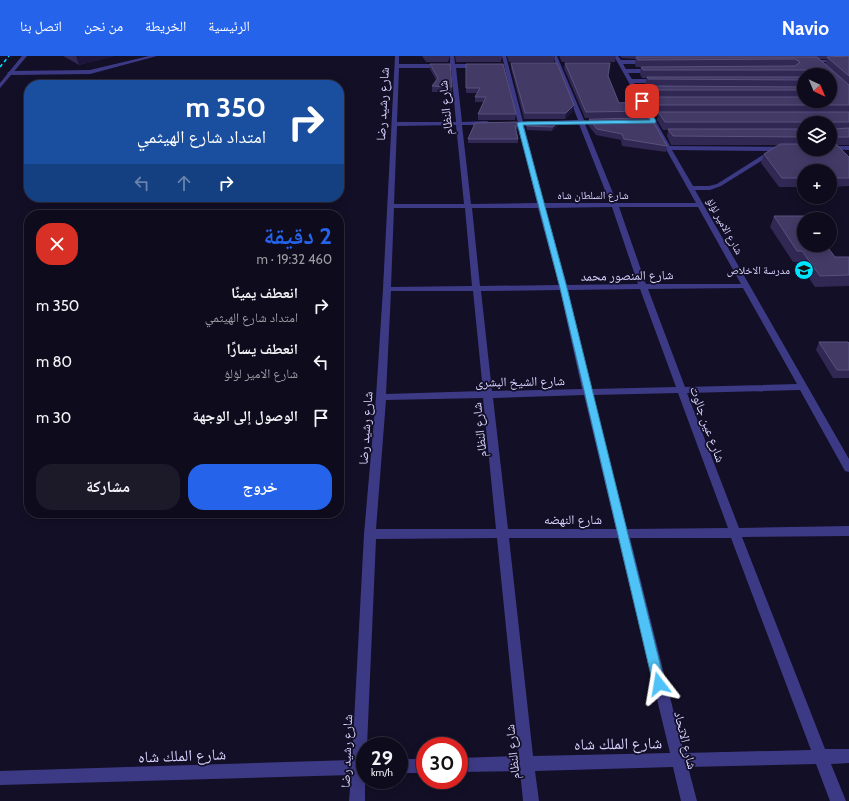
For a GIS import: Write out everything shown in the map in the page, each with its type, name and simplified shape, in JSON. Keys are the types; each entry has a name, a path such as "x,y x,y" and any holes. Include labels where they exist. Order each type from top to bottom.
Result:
{"street":[{"path":"0,86 25,56"},
{"path":"10,73 90,72 155,56"},
{"path":"619,64 655,62 652,56"},
{"path":"397,61 453,61 484,66"},
{"name":"شارع رشيد رضا","path":"362,737 370,534 381,397 397,61"},
{"name":"شارع النظام","path":"453,61 531,801"},
{"path":"801,61 848,62"},
{"path":"816,61 822,66"},
{"name":"شارع الاتحاد","path":"505,63 541,206 564,288 622,533 689,801"},
{"name":"شارع عين جالوت","path":"557,63 616,206 643,287 735,533 838,801"},
{"path":"619,64 663,71"},
{"name":"شارع الامير لؤلؤ","path":"619,64 635,90 645,101 652,119 664,133 668,148 849,468"},
{"path":"630,80 670,81"},
{"path":"635,90 674,90"},
{"path":"535,123 595,122"},
{"path":"394,124 497,123"},
{"path":"668,148 797,149"},
{"path":"837,148 849,148"},
{"path":"691,188 710,188 719,185 775,149"},
{"name":"شارع السلطان شاه","path":"390,206 700,205"},
{"name":"شارع المنصور محمد","path":"387,289 746,286"},
{"name":"شارع الشيخ البشرى","path":"381,397 803,387"},
{"name":"شارع النهضه","path":"370,534 735,533 849,531"},
{"name":"شارع الملك شاه","path":"468,765 849,756"},
{"name":"شارع الملك شاه","path":"0,778 356,767"},
{"name":"شارع رشيد رضا","path":"357,801 358,789"}],"building":[{"path":"849,56 849,76 827,57"},
{"path":"636,57 817,57 830,68 797,68 797,70 643,70 641,67 795,66 800,62 795,59 638,60"},
{"path":"511,63 557,63 574,105 566,113 525,113"},
{"path":"565,63 610,63 608,76 619,103 642,101 648,111 586,112"},
{"path":"430,64 450,64 452,87 432,86 438,78"},
{"path":"466,64 503,64 516,114 478,114 486,97 475,97 480,88 466,88"},
{"path":"837,74 849,85 849,105 837,105"},
{"path":"647,77 797,77 797,80 648,79"},
{"path":"652,86 797,87 797,90 654,90"},
{"path":"658,97 797,97 797,105 654,105 651,99"},
{"path":"658,112 849,112 849,122 837,122 837,116 797,116 797,122 665,122"},
{"path":"651,118 667,146 624,139 622,134 597,129 589,119"},
{"path":"517,122 518,126 515,126 518,139 468,139 475,123"},
{"path":"526,122 558,122 553,127 527,126"},
{"path":"849,128 849,137 837,137 837,129"},
{"path":"668,129 797,129 797,137 673,136"},
{"path":"780,144 797,144 797,156 837,156 837,145 849,157 849,178 837,178 837,164 797,164 797,178 782,178 764,154"},
{"path":"774,216 797,216 797,251"},
{"path":"803,252 831,252 835,257 849,257 849,275 820,276"},
{"path":"819,342 848,342 849,370 837,370"}],"railway":[{"path":"0,67 9,56"}],"place":[{"name":"مدرسة الاخلاص","path":"804,270"}],"route":[{"path":"642,101 653,121 520,123 564,288 659,684"}]}
